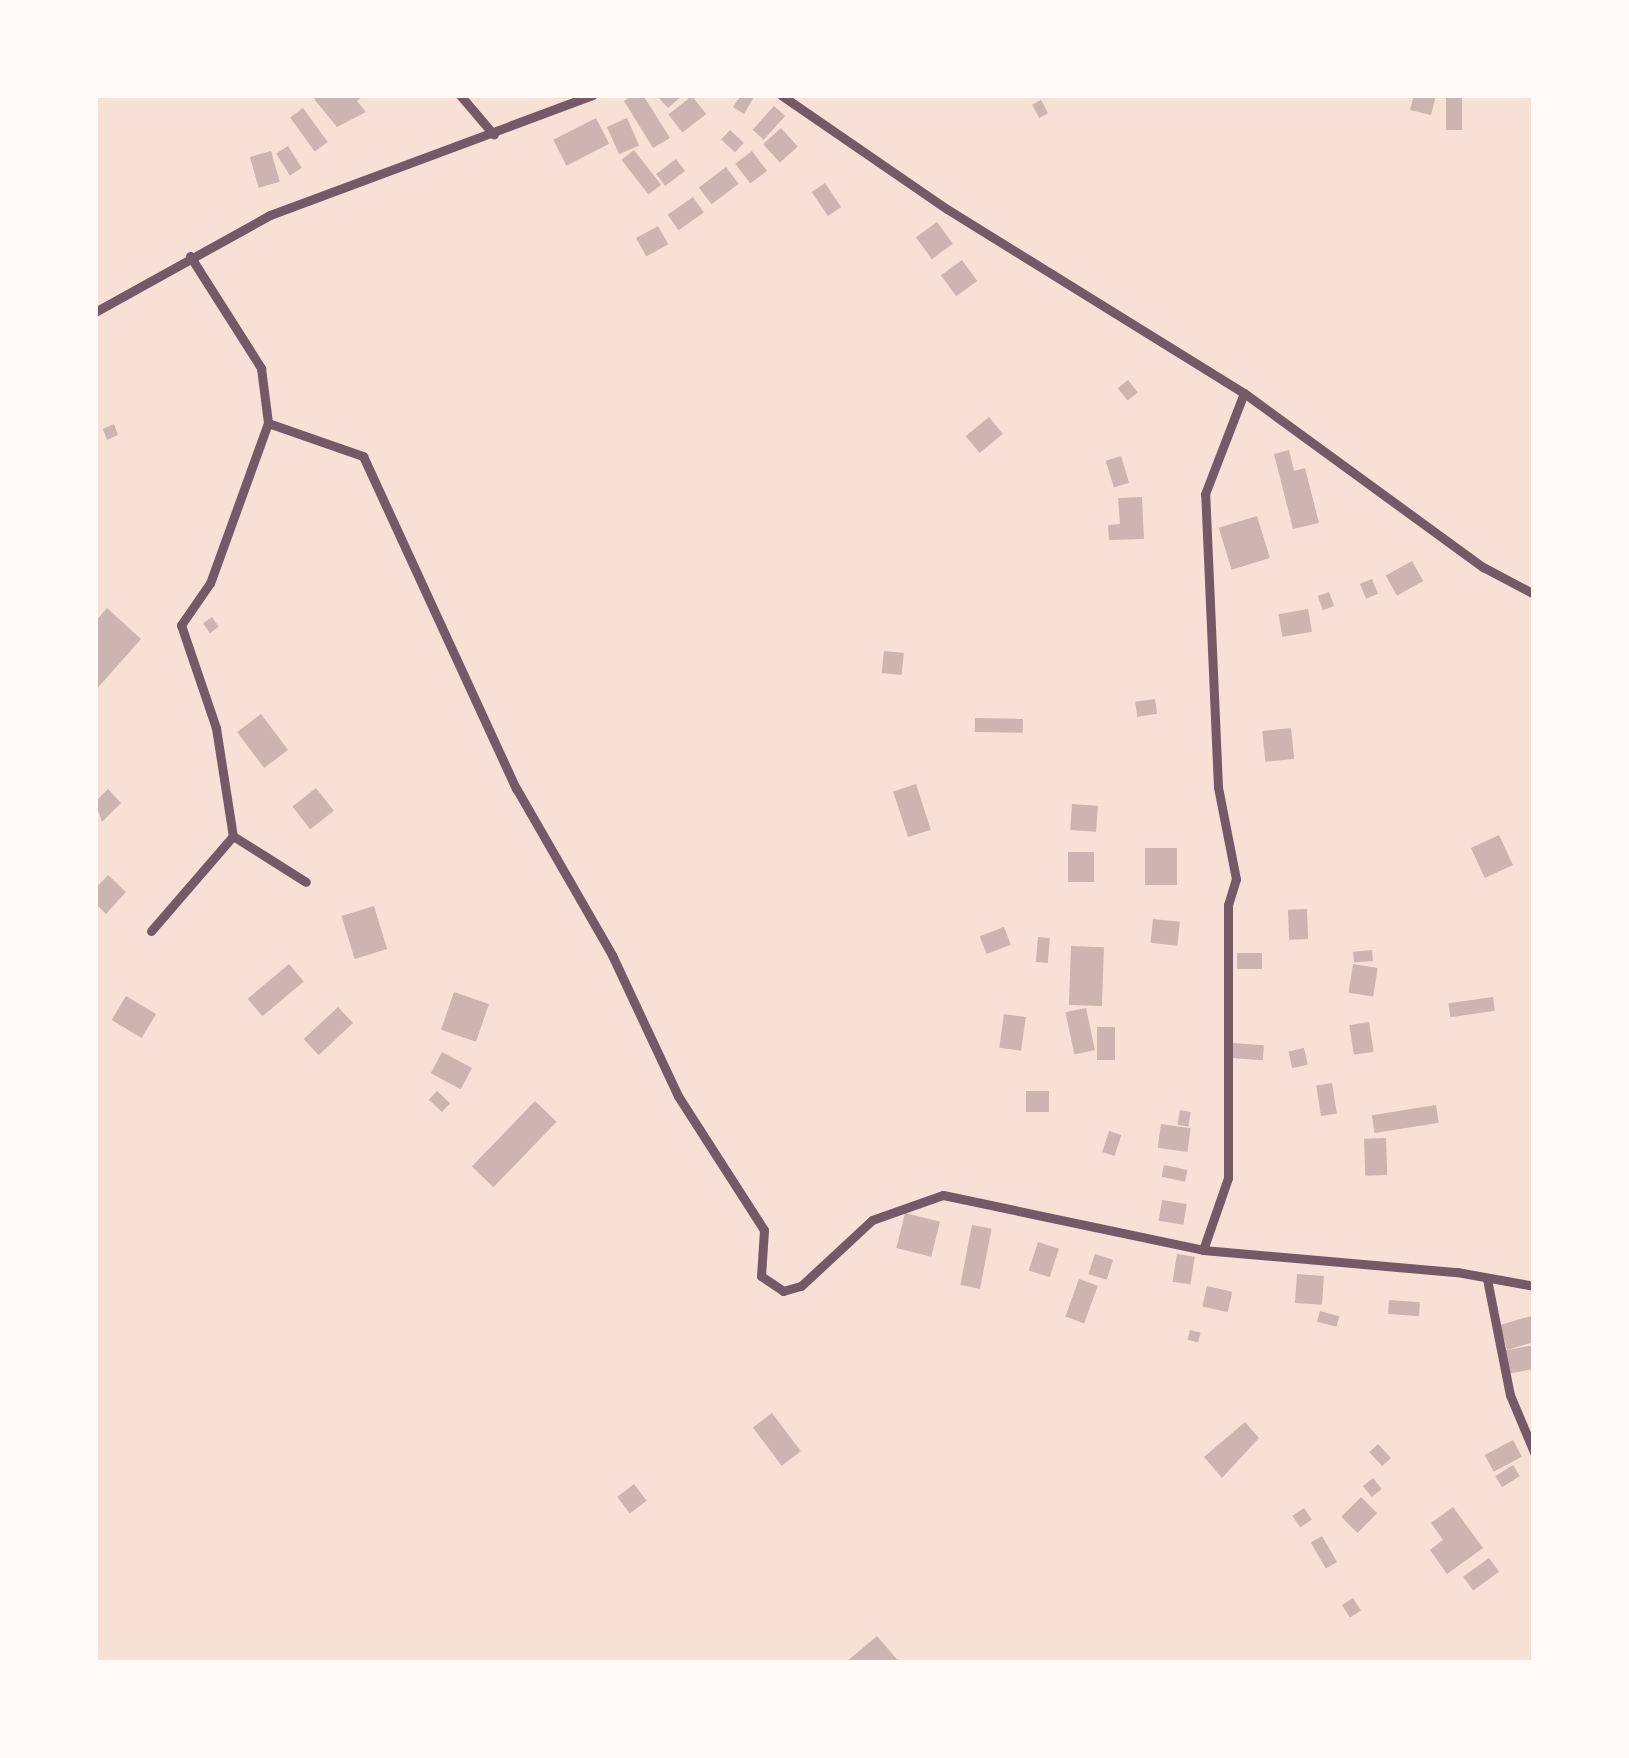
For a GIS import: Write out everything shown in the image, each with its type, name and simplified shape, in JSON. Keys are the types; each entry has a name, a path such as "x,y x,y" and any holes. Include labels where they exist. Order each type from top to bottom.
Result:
{"street":[{"path":"460,95 494,135"},
{"path":"95,312 270,215 494,135 592,95"},
{"path":"781,95 948,209 1244,393 1483,567 1534,594"},
{"path":"190,256 260,368 268,423 210,583 180,625 216,728 233,836 306,882"},
{"path":"1203,1250 1228,1178 1228,904 1236,878 1218,787 1204,494 1244,393"},
{"path":"268,423 363,456 516,788 612,954 678,1096 764,1230 760,1276 783,1291 801,1286 872,1220 942,1195 1203,1250 1534,1286"},
{"path":"151,931 233,836"},
{"path":"1487,1279 1510,1395 1534,1452"}],"building":[{"path":"319,95 364,95 357,101 366,112 337,127 314,99"},
{"path":"633,95 643,95 670,138 653,148 624,101"},
{"path":"656,95 683,95 668,108"},
{"path":"741,95 755,95 744,114 733,107"},
{"path":"1414,95 1436,95 1431,115 1410,110"},
{"path":"1446,95 1462,95 1462,130 1446,130"},
{"path":"692,96 706,114 683,133 668,114"},
{"path":"1041,100 1048,113 1039,118 1032,105"},
{"path":"774,106 785,116 764,140 753,130"},
{"path":"303,108 328,142 315,151 290,117"},
{"path":"596,118 609,144 566,166 553,140"},
{"path":"627,118 639,145 619,154 607,127"},
{"path":"781,128 798,147 780,163 763,144"},
{"path":"730,130 744,143 735,152 721,140"},
{"path":"288,146 302,168 290,175 276,153"},
{"path":"634,150 661,185 648,195 621,160"},
{"path":"271,151 280,182 259,188 250,157"},
{"path":"752,151 767,171 750,184 735,164"},
{"path":"676,159 685,171 665,186 656,174"},
{"path":"726,167 739,184 711,204 699,187"},
{"path":"825,183 841,207 828,216 812,192"},
{"path":"693,197 704,213 679,230 668,215"},
{"path":"937,222 953,244 932,259 916,237"},
{"path":"658,226 668,244 646,256 636,238"},
{"path":"962,260 977,281 956,296 941,275"},
{"path":"1128,380 1138,393 1128,401 1118,388"},
{"path":"989,417 1003,434 980,453 966,436"},
{"path":"114,424 118,435 107,440 103,429"},
{"path":"1289,450 1294,471 1305,468 1319,523 1293,529 1274,454"},
{"path":"1121,456 1129,483 1114,487 1106,461"},
{"path":"1142,497 1144,539 1109,540 1108,525 1120,524 1118,498"},
{"path":"1257,516 1270,558 1232,570 1219,528"},
{"path":"1412,561 1423,581 1397,596 1386,576"},
{"path":"1372,579 1378,594 1366,599 1360,584"},
{"path":"1329,592 1334,606 1323,610 1318,596"},
{"path":"107,608 141,639 95,691 95,622"},
{"path":"1308,609 1312,632 1282,637 1278,614"},
{"path":"212,617 219,627 210,633 203,623"},
{"path":"884,651 904,653 902,675 882,673"},
{"path":"1155,699 1157,714 1137,717 1135,702"},
{"path":"261,714 288,750 264,768 237,732"},
{"path":"975,718 1023,719 1023,733 975,732"},
{"path":"1291,728 1294,759 1265,762 1262,731"},
{"path":"916,784 931,830 908,837 893,791"},
{"path":"316,788 334,811 310,829 292,806"},
{"path":"108,789 121,803 102,822 95,802"},
{"path":"1072,804 1098,806 1096,832 1070,830"},
{"path":"1499,835 1513,865 1485,878 1471,848"},
{"path":"1145,848 1177,848 1177,885 1145,885"},
{"path":"1068,852 1094,852 1094,882 1068,882"},
{"path":"108,875 126,892 106,914 95,903 95,889"},
{"path":"374,906 387,949 355,959 341,916"},
{"path":"1307,909 1308,939 1289,940 1288,910"},
{"path":"1153,919 1180,922 1177,946 1150,943"},
{"path":"1004,927 1011,945 987,954 980,936"},
{"path":"1038,937 1050,938 1048,963 1036,962"},
{"path":"1071,946 1104,947 1102,1006 1069,1005"},
{"path":"1372,950 1373,961 1354,963 1353,952"},
{"path":"1237,953 1262,953 1262,969 1237,969"},
{"path":"289,964 304,982 262,1016 248,999"},
{"path":"1353,964 1378,968 1373,997 1348,993"},
{"path":"454,992 489,1004 476,1042 441,1030"},
{"path":"126,996 156,1014 142,1038 112,1020"},
{"path":"1493,997 1495,1011 1450,1017 1448,1003"},
{"path":"338,1007 353,1023 319,1055 304,1039"},
{"path":"1086,1008 1095,1050 1074,1054 1065,1012"},
{"path":"1004,1014 1026,1017 1021,1051 999,1048"},
{"path":"1369,1022 1374,1052 1354,1055 1349,1025"},
{"path":"1097,1027 1115,1027 1115,1060 1097,1060"},
{"path":"1233,1043 1264,1045 1263,1060 1232,1058"},
{"path":"1304,1048 1308,1065 1292,1068 1288,1052"},
{"path":"442,1052 472,1068 461,1089 431,1073"},
{"path":"1332,1083 1337,1114 1321,1116 1316,1086"},
{"path":"437,1091 450,1103 442,1112 429,1100"},
{"path":"1026,1091 1049,1091 1049,1112 1026,1112"},
{"path":"535,1101 557,1122 493,1187 472,1166"},
{"path":"1436,1105 1439,1123 1375,1133 1372,1115"},
{"path":"1180,1110 1191,1112 1188,1127 1177,1125"},
{"path":"1161,1124 1191,1128 1187,1152 1158,1148"},
{"path":"1109,1131 1121,1135 1115,1156 1102,1152"},
{"path":"1386,1138 1387,1175 1365,1176 1364,1139"},
{"path":"1164,1165 1187,1170 1185,1182 1162,1177"},
{"path":"1162,1200 1187,1204 1183,1225 1159,1221"},
{"path":"905,1213 940,1222 931,1257 896,1248"},
{"path":"972,1225 992,1229 980,1289 960,1285"},
{"path":"1038,1242 1059,1249 1050,1277 1029,1271"},
{"path":"1095,1254 1113,1260 1107,1280 1089,1274"},
{"path":"1177,1254 1195,1257 1190,1284 1173,1282"},
{"path":"1297,1274 1324,1276 1322,1305 1295,1303"},
{"path":"1079,1279 1098,1286 1084,1323 1065,1317"},
{"path":"1207,1286 1232,1292 1228,1312 1202,1306"},
{"path":"1389,1300 1420,1302 1419,1316 1388,1314"},
{"path":"1320,1311 1339,1316 1336,1327 1317,1322"},
{"path":"1534,1315 1534,1342 1507,1350 1500,1325"},
{"path":"1190,1330 1201,1333 1198,1343 1187,1340"},
{"path":"1534,1345 1534,1369 1506,1374 1502,1351"},
{"path":"772,1413 801,1451 782,1466 753,1427"},
{"path":"1245,1422 1259,1438 1222,1478 1204,1457"},
{"path":"1513,1440 1522,1457 1494,1472 1485,1455"},
{"path":"1378,1444 1391,1458 1382,1466 1369,1452"},
{"path":"1513,1465 1520,1476 1502,1487 1495,1476"},
{"path":"1373,1478 1382,1489 1372,1497 1363,1486"},
{"path":"634,1484 647,1501 630,1513 617,1497"},
{"path":"1361,1497 1377,1513 1357,1533 1341,1517"},
{"path":"1453,1507 1483,1548 1447,1574 1430,1550 1443,1540 1431,1523"},
{"path":"1304,1508 1312,1520 1300,1527 1292,1516"},
{"path":"1322,1536 1337,1562 1326,1568 1311,1542"},
{"path":"1489,1558 1499,1572 1473,1591 1463,1577"},
{"path":"1353,1598 1361,1611 1350,1618 1342,1605"},
{"path":"877,1636 900,1663 845,1663"}]}
